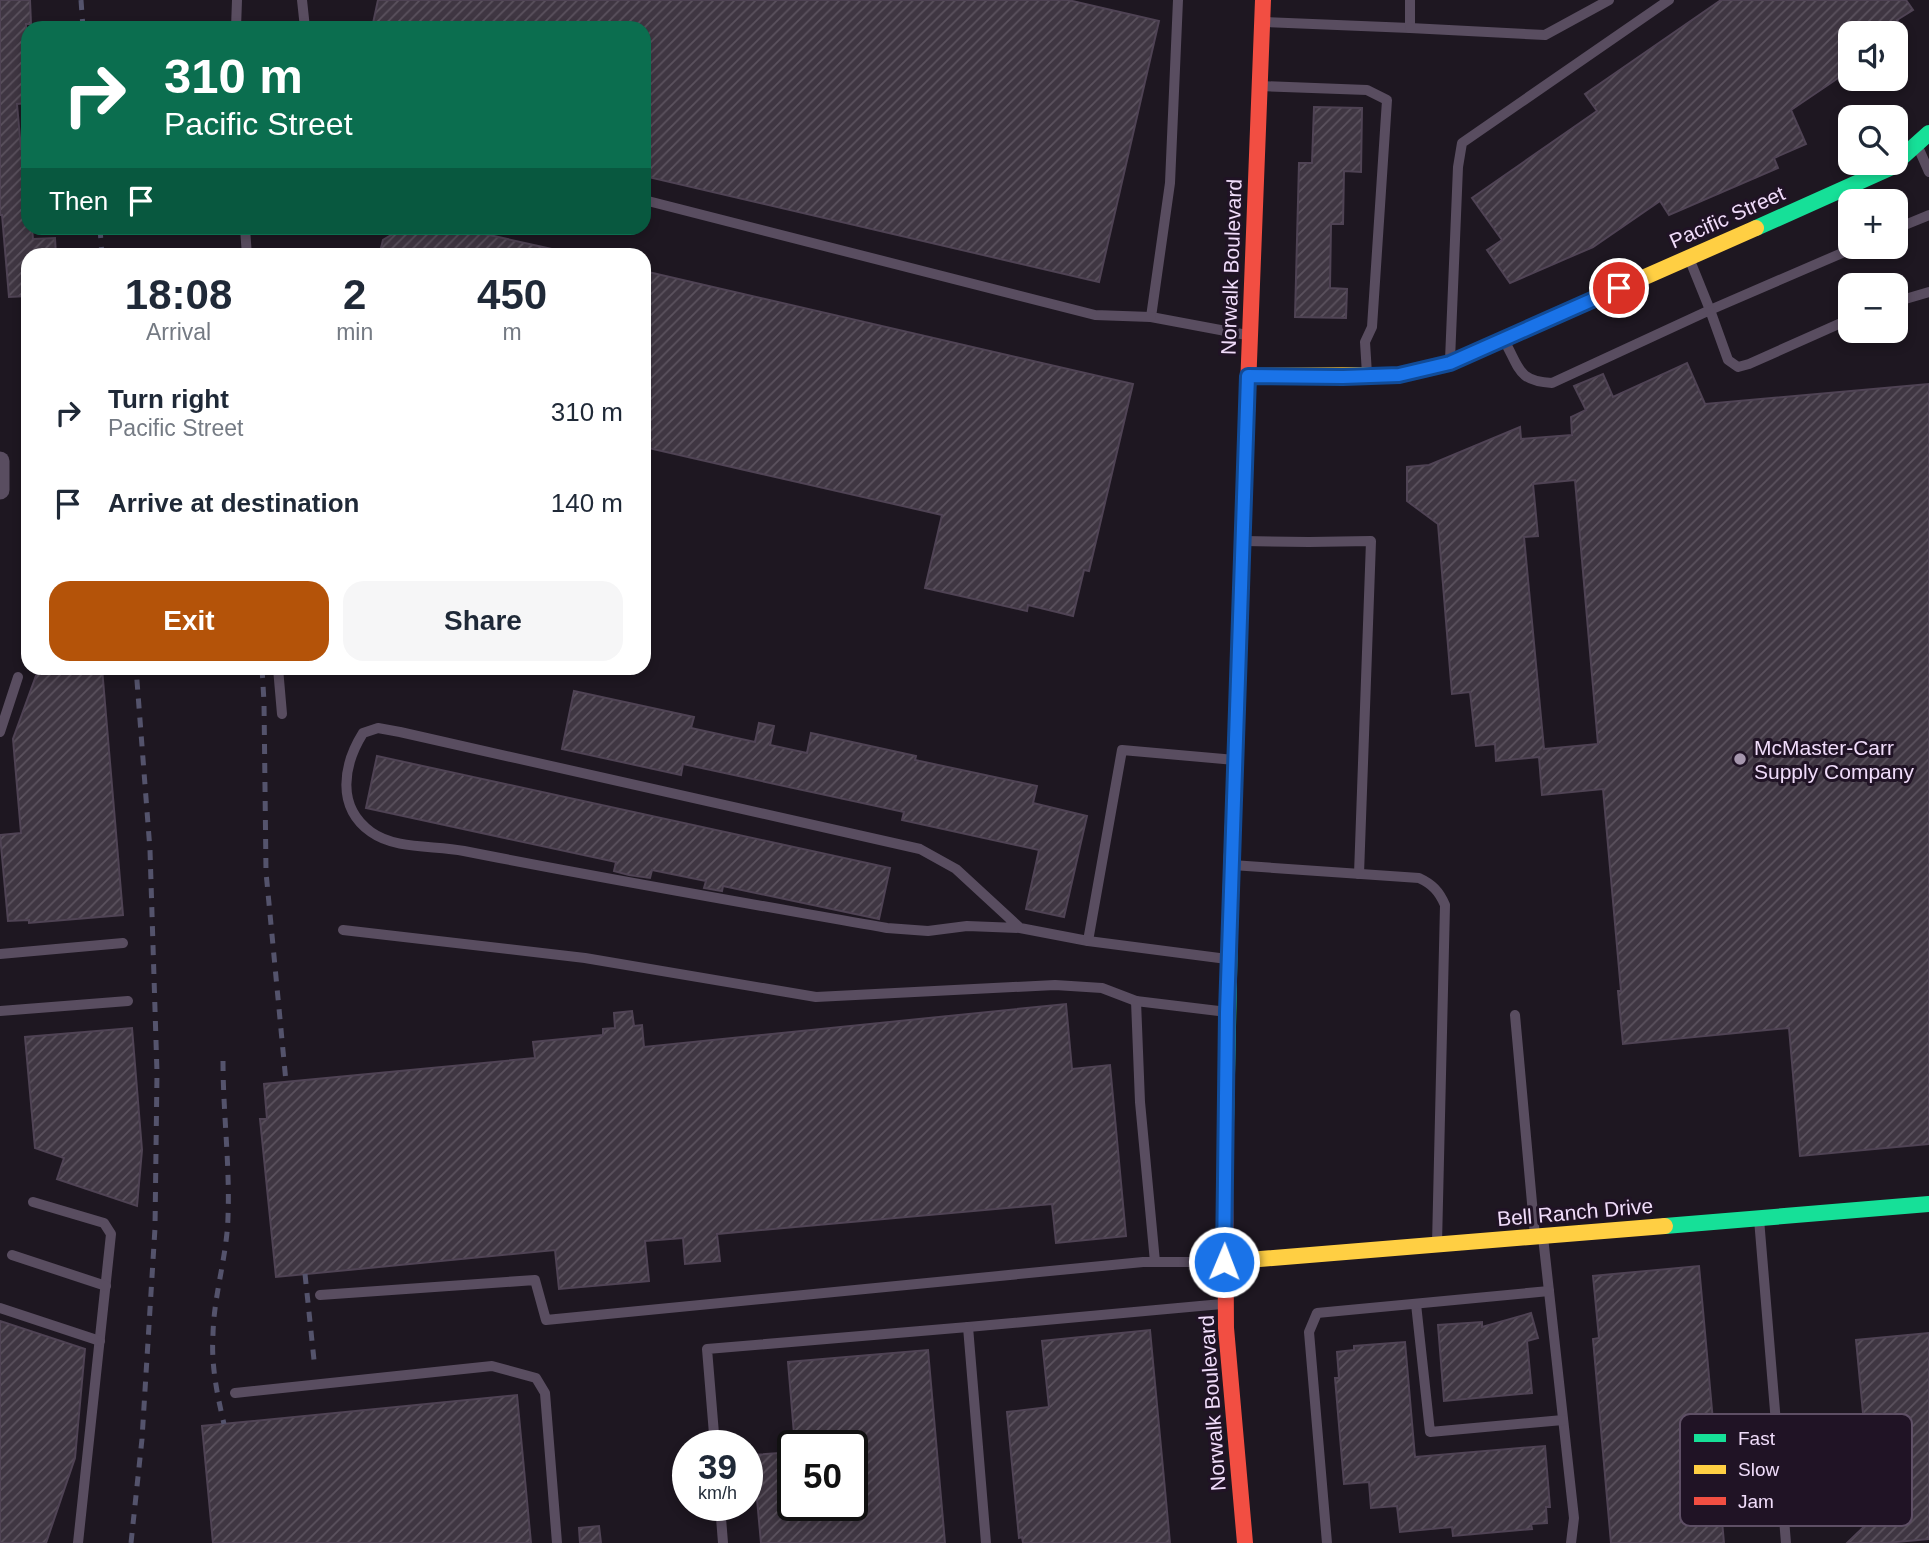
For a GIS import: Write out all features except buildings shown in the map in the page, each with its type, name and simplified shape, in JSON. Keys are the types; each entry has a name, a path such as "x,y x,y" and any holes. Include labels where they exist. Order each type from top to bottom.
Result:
{"main road":[{"name":"Norwalk Boulevard","path":"1245,1543 1224,1262 1231,865 1263,0"},
{"name":"Pacific Street","path":"1248,376 1399,375 1450,363 1890,168 1929,132"},
{"name":"Bell Ranch Drive","path":"1224,1262 1929,1204"}],"street":[{"path":"0,461 0,490"}],"lane":[{"path":"236,21 237,0"},
{"path":"303,0 304,21"},
{"path":"1151,317 1170,183 1178,0"},
{"path":"1410,0 1410,28"},
{"path":"1262,22 1545,35 1609,0"},
{"path":"1450,363 1458,167 1462,143 1669,0"},
{"path":"1259,86 1367,90 1387,100 1372,327 1365,342 1367,376"},
{"path":"1917,144 1929,173"},
{"path":"651,202 1095,315 1151,317 1249,335"},
{"path":"1908,224 1929,215"},
{"path":"1504,339 1525,377 1533,382 1552,383 1838,255"},
{"path":"1688,257 1728,360 1738,367 1838,324"},
{"path":"1908,298 1929,292"},
{"path":"1242,541 1371,541 1359,874"},
{"path":"279,675 282,714"},
{"path":"0,732 18,677"},
{"path":"1020,928 956,869 920,849 378,728 363,733 352,750 345,793 360,823 373,834 399,844 455,849 611,880 887,928 928,931 967,926 1020,928 1088,941 1229,959"},
{"path":"1088,941 1122,750 1235,760"},
{"path":"1231,865 1419,878 1440,892 1445,905 1437,1244"},
{"path":"343,929 585,958 816,997 1055,985 1102,988 1136,1001 1227,1012"},
{"path":"0,954 123,943"},
{"path":"0,1012 128,1001"},
{"path":"1136,1001 1140,1102 1155,1262"},
{"path":"1515,1014 1574,1518 1571,1543"},
{"path":"33,1202 104,1223 108,1228 111,1247 78,1543"},
{"path":"1759,1218 1775,1414"},
{"path":"12,1255 106,1286"},
{"path":"320,1295 535,1280 546,1320 1155,1262 1224,1262"},
{"path":"1327,1543 1309,1332 1317,1313 1549,1291"},
{"path":"714,1430 707,1349 1226,1303"},
{"path":"1416,1304 1430,1432 1563,1420"},
{"path":"0,1308 100,1341"},
{"path":"968,1326 986,1543"},
{"path":"235,1393 492,1366 536,1378 545,1393 557,1543"},
{"path":"721,1521 723,1543"}],"railway":[{"path":"81,0 82,21"},
{"path":"100,235 101,248"},
{"path":"131,1543 142,1439 155,1228 157,1073 150,850 137,675"},
{"path":"262,675 266,872 286,1082"},
{"path":"223,1061 228,1217 214,1319 213,1357 224,1424"},
{"path":"305,1274 314,1360"}],"traffic: fast":[{"path":"1756,228 1890,168 1929,133"},
{"path":"1225,1171 1231,882"},
{"path":"1665,1226 1929,1204"}],"traffic: slow":[{"path":"1248,376 1399,375 1450,363 1756,228"},
{"path":"1231,882 1247,413"},
{"path":"1224,1262 1665,1226"}],"traffic: jam":[{"path":"1247,413 1263,0"},
{"path":"1225,1171 1226,1328 1245,1543"}],"place":[{"name":"McMaster-Carr Supply Company","path":"1740,759"}],"route":[{"path":"1224,1262 1227,1012 1248,376 1399,375 1450,363 1619,288"}]}
